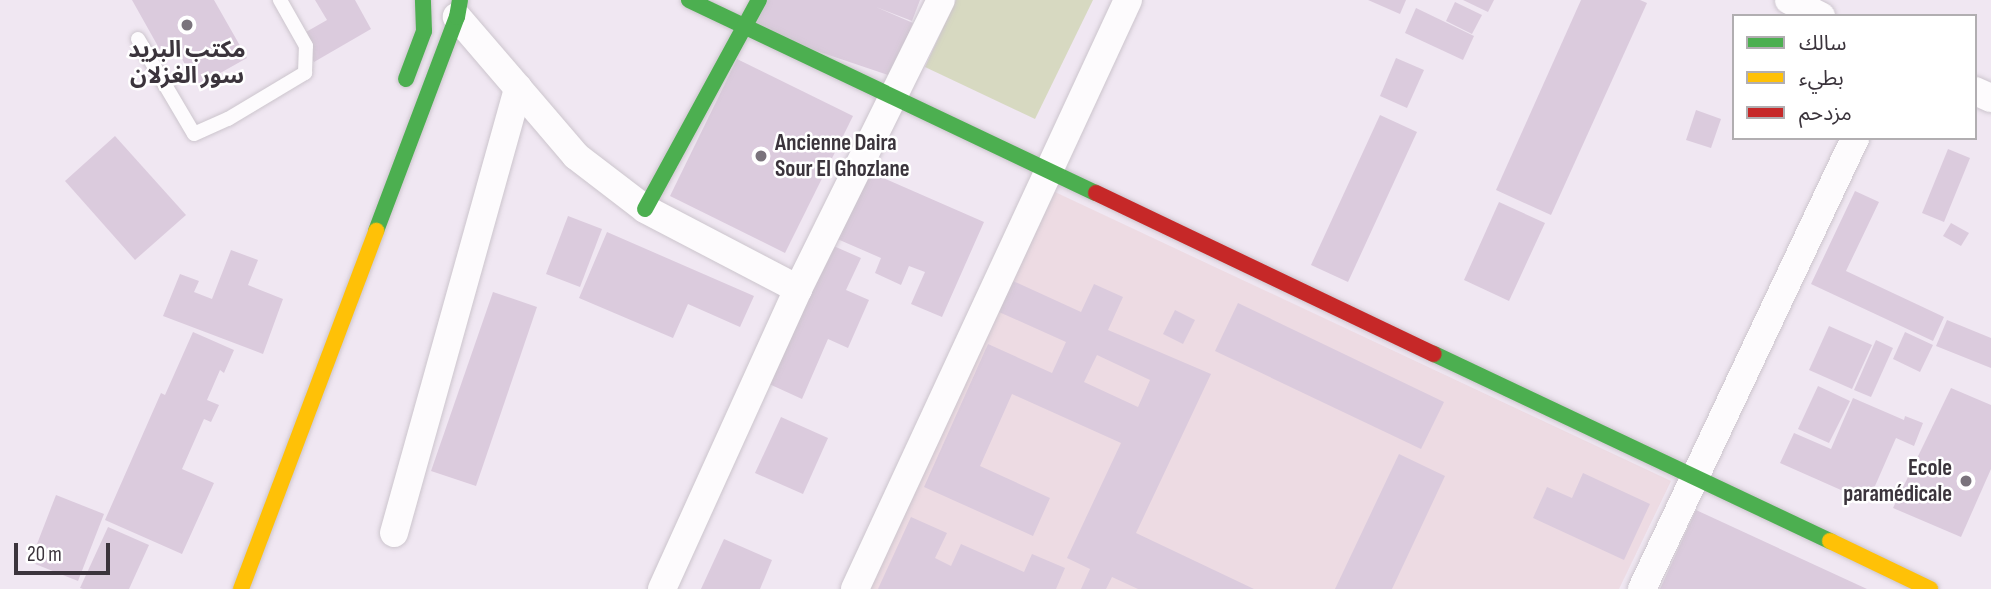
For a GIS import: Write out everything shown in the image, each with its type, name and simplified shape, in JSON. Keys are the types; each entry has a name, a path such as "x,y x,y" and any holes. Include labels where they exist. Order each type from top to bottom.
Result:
{"street":[{"path":"399,96 424,31 422,0"},
{"path":"689,0 1930,589"},
{"path":"645,209 759,0"},
{"path":"662,589 798,289 942,0"},
{"path":"855,589 1128,0"},
{"path":"1789,0 1817,14"},
{"path":"458,9 518,88 576,156 645,209 798,289"},
{"path":"241,589 458,9"},
{"path":"394,533 518,88"},
{"path":"1642,589 1854,140"}],"lane":[{"path":"138,39 194,134 228,119 305,74 306,46 280,0"}],"shaded area":[{"path":"1055,192 1671,481 1619,589 866,589"}],"green space":[{"path":"956,0 1093,0 1035,119 925,67"}],"building":[{"name":"مكتب البريد سور الغزلان","path":"132,0 214,0 247,58 197,86 177,50 164,57"},
{"path":"315,0 355,0 371,29 314,62 299,36 327,20"},
{"path":"764,0 920,0 912,21 876,7 913,23 891,76 752,29"},
{"path":"1368,0 1406,0 1400,14"},
{"path":"1463,0 1494,0 1488,12"},
{"path":"1581,0 1640,0 1647,3 1551,215 1496,190"},
{"path":"1455,2 1482,15 1472,34 1446,21"},
{"path":"1416,8 1474,36 1463,60 1405,33"},
{"path":"1396,58 1424,70 1407,108 1380,96"},
{"name":"Ancienne Daira Sour El Ghozlane","path":"737,59 853,116 785,253 670,196"},
{"path":"1696,110 1721,119 1711,148 1686,140"},
{"path":"1380,115 1417,132 1348,282 1311,265"},
{"path":"115,136 186,215 135,260 65,181"},
{"path":"1948,149 1970,158 1944,222 1922,213"},
{"path":"865,170 984,222 942,317 911,304 925,272 909,266 901,285 875,273 881,258 835,238"},
{"path":"1855,191 1879,202 1846,271 1944,317 1933,341 1811,284"},
{"path":"1499,202 1545,223 1509,301 1464,280"},
{"path":"568,216 602,229 580,287 546,274"},
{"path":"1951,223 1969,233 1961,246 1943,236"},
{"path":"607,232 754,296 740,327 688,304 673,338 579,298"},
{"path":"829,244 861,258 846,290 869,300 848,348 828,339 802,399 767,383"},
{"path":"231,250 258,260 248,285 283,299 263,354 163,316 180,274 199,281 194,292 212,299"},
{"path":"1013,281 1081,312 1094,284 1123,297 1108,330 1211,374 1136,533 1254,589 1138,589 1112,577 1106,589 1081,589 1090,569 1067,558 1121,443 1012,394 980,466 1050,498 1033,536 924,487 988,344 1052,373 1066,342 999,312","holes":["1097,355 1150,380 1138,407 1084,382"]},
{"path":"493,292 537,307 476,486 431,471"},
{"path":"1238,303 1444,402 1421,449 1215,351"},
{"path":"1175,310 1195,320 1183,344 1163,334"},
{"path":"1947,320 1991,338 1991,368 1936,346"},
{"path":"1829,326 1872,345 1852,389 1809,370"},
{"path":"193,332 234,350 224,373 220,370 207,400 219,405 211,422 204,419 182,469 214,483 182,554 105,520 161,393 165,395"},
{"path":"1905,332 1933,345 1920,372 1893,359"},
{"path":"1876,340 1893,348 1871,397 1854,390"},
{"path":"1818,386 1850,401 1829,443 1798,429"},
{"path":"1951,388 1991,405 1991,469 1961,537 1893,508"},
{"path":"1853,398 1904,420 1905,416 1923,423 1914,446 1896,438 1868,502 1780,463 1794,433 1831,449"},
{"path":"781,417 828,438 803,494 755,473"},
{"path":"1399,454 1445,476 1392,589 1335,589"},
{"path":"1583,473 1650,504 1624,560 1533,518 1547,487 1572,498"},
{"path":"56,495 104,514 78,581 30,562"},
{"path":"1696,510 1867,589 1660,589"},
{"path":"911,517 947,533 935,558 951,566 961,544 1024,572 1032,554 1065,568 1056,589 878,589"},
{"path":"108,527 149,545 129,589 80,588"},
{"path":"724,539 772,560 760,589 701,589"}],"traffic: fast":[{"path":"406,79 424,31 423,0"},
{"path":"376,231 457,17 460,0"},
{"path":"689,0 1096,193"},
{"path":"645,209 759,0"},
{"path":"1434,354 1830,541"}],"traffic: slow":[{"path":"241,589 376,231"},
{"path":"1830,541 1930,589"}],"traffic: jam":[{"path":"1096,193 1434,354"}],"place":[{"name":"مكتب البريد سور الغزلان","path":"187,25"},
{"name":"Ancienne Daira Sour El Ghozlane","path":"761,156"},
{"name":"Ecole paramédicale","path":"1966,481"}]}
